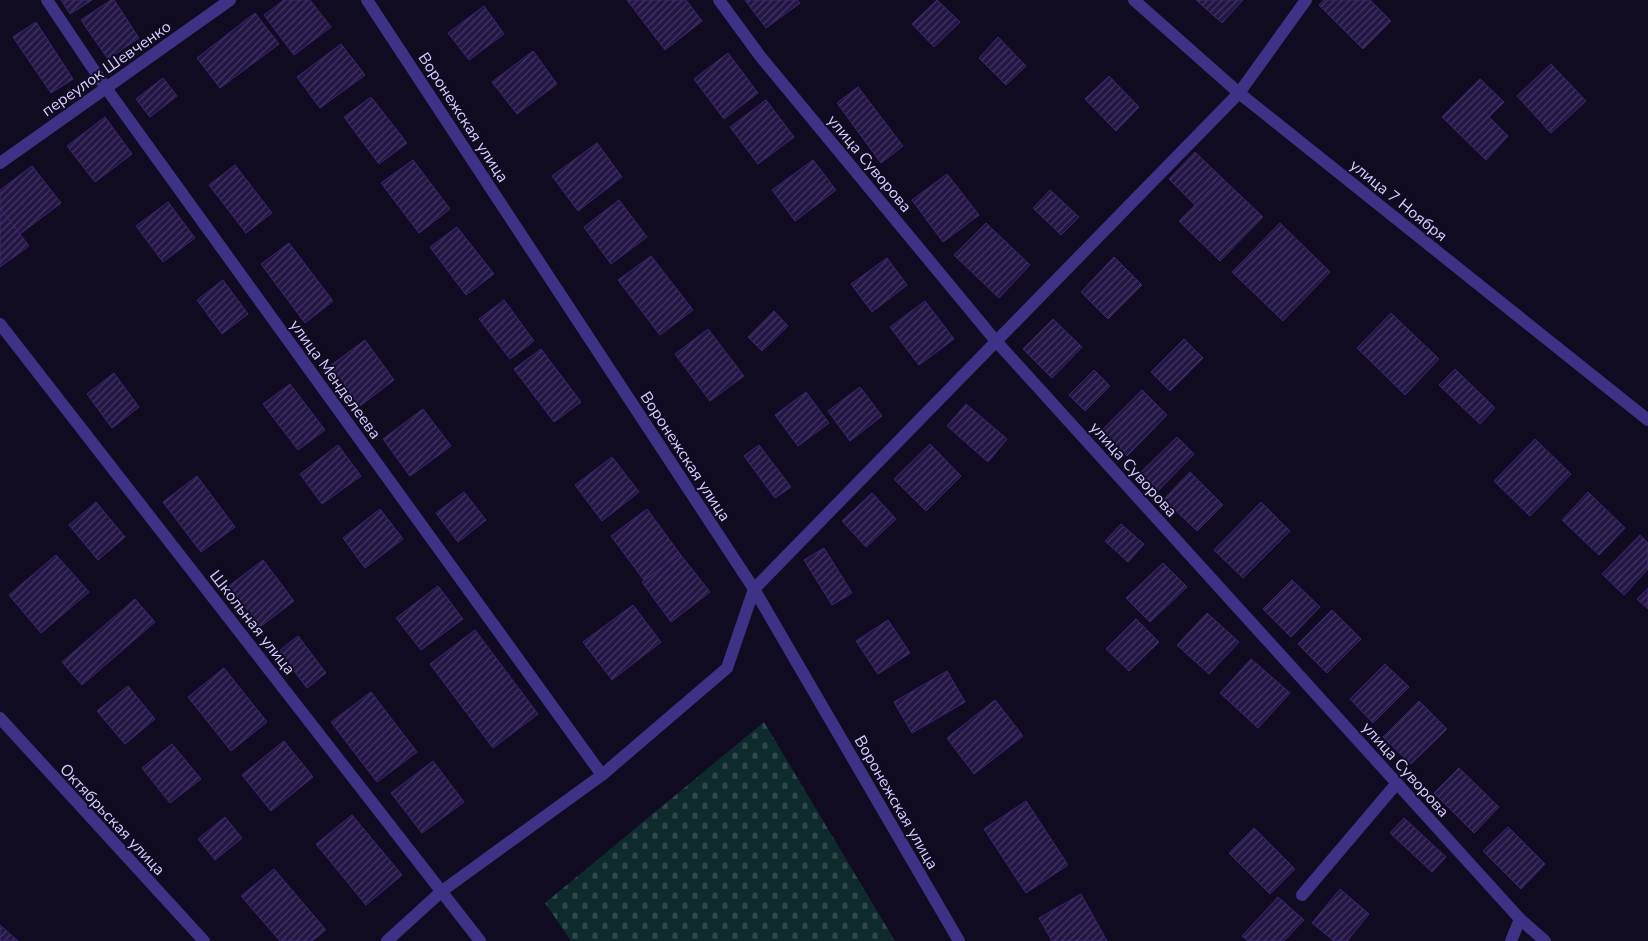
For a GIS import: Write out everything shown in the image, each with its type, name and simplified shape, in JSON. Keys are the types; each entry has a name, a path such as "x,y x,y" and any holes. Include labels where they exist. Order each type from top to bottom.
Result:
{"street":[{"name":"улица Менделеева","path":"47,0 106,88 602,775"},
{"name":"переулок Шевченко","path":"0,163 230,0"},
{"name":"Воронежская улица","path":"367,0 754,590 959,941"},
{"name":"улица Суворова","path":"719,0 760,56 995,340 1520,919 1545,941"},
{"name":"улица 7 Ноября","path":"1134,0 1239,93 1648,420"},
{"path":"387,941 442,891 602,775 727,668 754,590 995,340 1239,93 1306,0"},
{"name":"Школьная улица","path":"0,324 480,941"},
{"name":"Октябрьская улица","path":"0,718 204,941"},
{"path":"1302,895 1397,783"},
{"path":"1511,941 1520,919"}],"green space":[{"path":"764,722 895,941 571,941 545,903"}],"building":[{"path":"61,0 92,0 70,14"},
{"path":"111,0 114,0 139,38 108,59 81,20"},
{"path":"284,0 310,0 331,27 294,55 264,15"},
{"path":"627,0 686,0 702,21 665,50"},
{"path":"745,0 797,0 800,3 766,28"},
{"path":"937,0 960,22 934,47 912,24"},
{"path":"1196,0 1243,0 1222,23"},
{"path":"1324,0 1370,0 1391,21 1363,49 1319,5"},
{"path":"484,6 504,34 469,60 448,33"},
{"path":"255,13 279,44 220,88 197,58"},
{"path":"36,22 73,79 51,93 13,37"},
{"path":"998,37 1026,66 1006,85 979,58"},
{"path":"341,44 365,75 320,108 297,77"},
{"path":"533,51 557,84 517,114 492,82"},
{"path":"728,53 758,93 724,119 694,79"},
{"path":"1551,64 1586,101 1551,133 1517,96"},
{"path":"1109,76 1139,107 1116,131 1085,99"},
{"path":"163,78 177,96 150,117 136,99"},
{"path":"1480,79 1504,102 1489,117 1508,136 1486,160 1442,117"},
{"path":"858,87 903,146 881,163 837,103"},
{"path":"371,97 407,143 379,164 344,117"},
{"path":"766,100 794,137 758,164 730,127"},
{"path":"105,117 132,154 95,182 67,146"},
{"path":"597,143 622,177 578,211 552,176"},
{"path":"1195,152 1222,178 1195,205 1169,179"},
{"path":"413,160 450,209 419,233 381,183"},
{"path":"813,160 836,190 795,221 772,190"},
{"path":"235,165 272,213 246,233 209,185"},
{"path":"32,166 61,203 20,234 0,208 0,190"},
{"path":"947,174 979,215 943,242 912,200"},
{"path":"1222,178 1263,217 1220,261 1179,221"},
{"path":"1050,190 1079,217 1061,235 1033,208"},
{"path":"619,200 647,237 611,264 584,227"},
{"path":"168,202 195,238 163,262 136,226"},
{"path":"0,208 29,246 0,267"},
{"path":"986,223 1030,265 999,298 954,255"},
{"path":"1280,223 1330,272 1283,321 1232,272"},
{"path":"457,227 494,274 466,295 430,247"},
{"path":"289,243 333,301 305,323 261,264"},
{"path":"651,256 693,310 660,335 618,280"},
{"path":"1114,257 1142,285 1108,319 1081,292"},
{"path":"887,258 907,285 872,312 851,284"},
{"path":"223,280 248,314 222,334 197,300"},
{"path":"504,300 534,341 510,359 479,319"},
{"path":"925,301 954,339 919,365 890,327"},
{"path":"774,311 788,326 762,351 748,337"},
{"path":"1391,313 1439,359 1405,395 1357,348"},
{"path":"1053,319 1082,347 1052,378 1023,349"},
{"path":"708,329 744,376 710,401 675,354"},
{"path":"1184,339 1203,358 1170,391 1151,372"},
{"path":"365,340 394,380 360,406 330,366"},
{"path":"541,349 581,402 554,422 514,369"},
{"path":"1455,369 1495,408 1480,424 1439,385"},
{"path":"1094,370 1110,386 1085,411 1069,395"},
{"path":"114,373 139,407 112,428 87,394"},
{"path":"290,384 325,430 298,450 263,404"},
{"path":"860,387 882,416 850,441 828,411"},
{"path":"1142,390 1167,415 1127,456 1101,431"},
{"path":"806,392 829,423 798,446 775,415"},
{"path":"966,404 1007,439 988,462 947,426"},
{"path":"423,409 451,446 410,476 383,439"},
{"path":"1177,437 1194,454 1158,491 1140,473"},
{"path":"1535,439 1571,474 1530,516 1494,481"},
{"path":"930,444 961,476 926,511 894,479"},
{"path":"338,445 361,476 322,504 300,474"},
{"path":"759,445 791,487 775,498 744,456"},
{"path":"612,457 639,492 602,521 575,485"},
{"path":"1190,472 1223,505 1197,531 1164,499"},
{"path":"197,476 235,527 201,552 163,502"},
{"path":"464,492 486,520 458,542 436,513"},
{"path":"1588,492 1625,528 1599,555 1562,520"},
{"path":"872,493 896,519 866,547 842,521"},
{"path":"96,502 125,537 98,560 69,525"},
{"path":"1261,502 1290,531 1243,578 1214,550"},
{"path":"380,509 403,539 365,568 343,538"},
{"path":"647,509 680,554 644,580 611,536"},
{"path":"1121,524 1144,544 1128,562 1105,541"},
{"path":"1640,535 1648,543 1648,569 1624,595 1602,574"},
{"path":"824,548 852,593 832,605 804,560"},
{"path":"680,554 710,592 671,622 642,582"},
{"path":"56,555 89,592 41,633 9,595"},
{"path":"263,560 294,601 260,627 229,586"},
{"path":"1163,563 1187,587 1150,622 1126,598"},
{"path":"1292,580 1320,607 1291,637 1263,609"},
{"path":"438,586 463,619 421,650 396,618"},
{"path":"1648,588 1648,609 1637,599"},
{"path":"135,599 155,622 82,685 62,662"},
{"path":"633,605 661,642 612,680 583,642"},
{"path":"1332,610 1361,639 1327,673 1298,644"},
{"path":"1207,613 1239,642 1209,674 1177,645"},
{"path":"1136,619 1159,642 1129,671 1106,649"},
{"path":"888,620 910,653 878,674 856,641"},
{"path":"475,630 538,714 493,748 430,664"},
{"path":"298,636 326,673 307,688 279,651"},
{"path":"1251,659 1290,693 1258,728 1220,693"},
{"path":"1385,664 1409,687 1373,723 1350,699"},
{"path":"224,668 267,722 231,751 188,697"},
{"path":"947,671 965,702 912,733 894,702"},
{"path":"128,686 155,719 125,744 97,711"},
{"path":"371,692 417,752 377,782 331,722"},
{"path":"995,700 1023,736 974,774 947,738"},
{"path":"1419,701 1447,729 1411,764 1383,737"},
{"path":"284,741 313,777 271,811 242,775"},
{"path":"172,744 201,779 170,803 142,768"},
{"path":"433,761 464,802 422,833 391,793"},
{"path":"1459,768 1499,807 1474,833 1434,793"},
{"path":"1026,801 1068,865 1026,893 984,829"},
{"path":"352,815 402,875 366,905 316,844"},
{"path":"225,817 242,838 215,860 198,839"},
{"path":"1404,818 1446,857 1432,872 1390,833"},
{"path":"1508,827 1545,864 1521,889 1483,851"},
{"path":"1254,828 1295,869 1270,894 1229,853"},
{"path":"274,869 326,930 312,941 280,941 241,896"},
{"path":"1340,889 1369,914 1347,941 1334,941 1312,923"},
{"path":"1081,894 1107,941 1052,941 1039,918"},
{"path":"1278,897 1304,920 1284,941 1248,941 1242,936"},
{"path":"0,925 18,941 0,941"}]}
